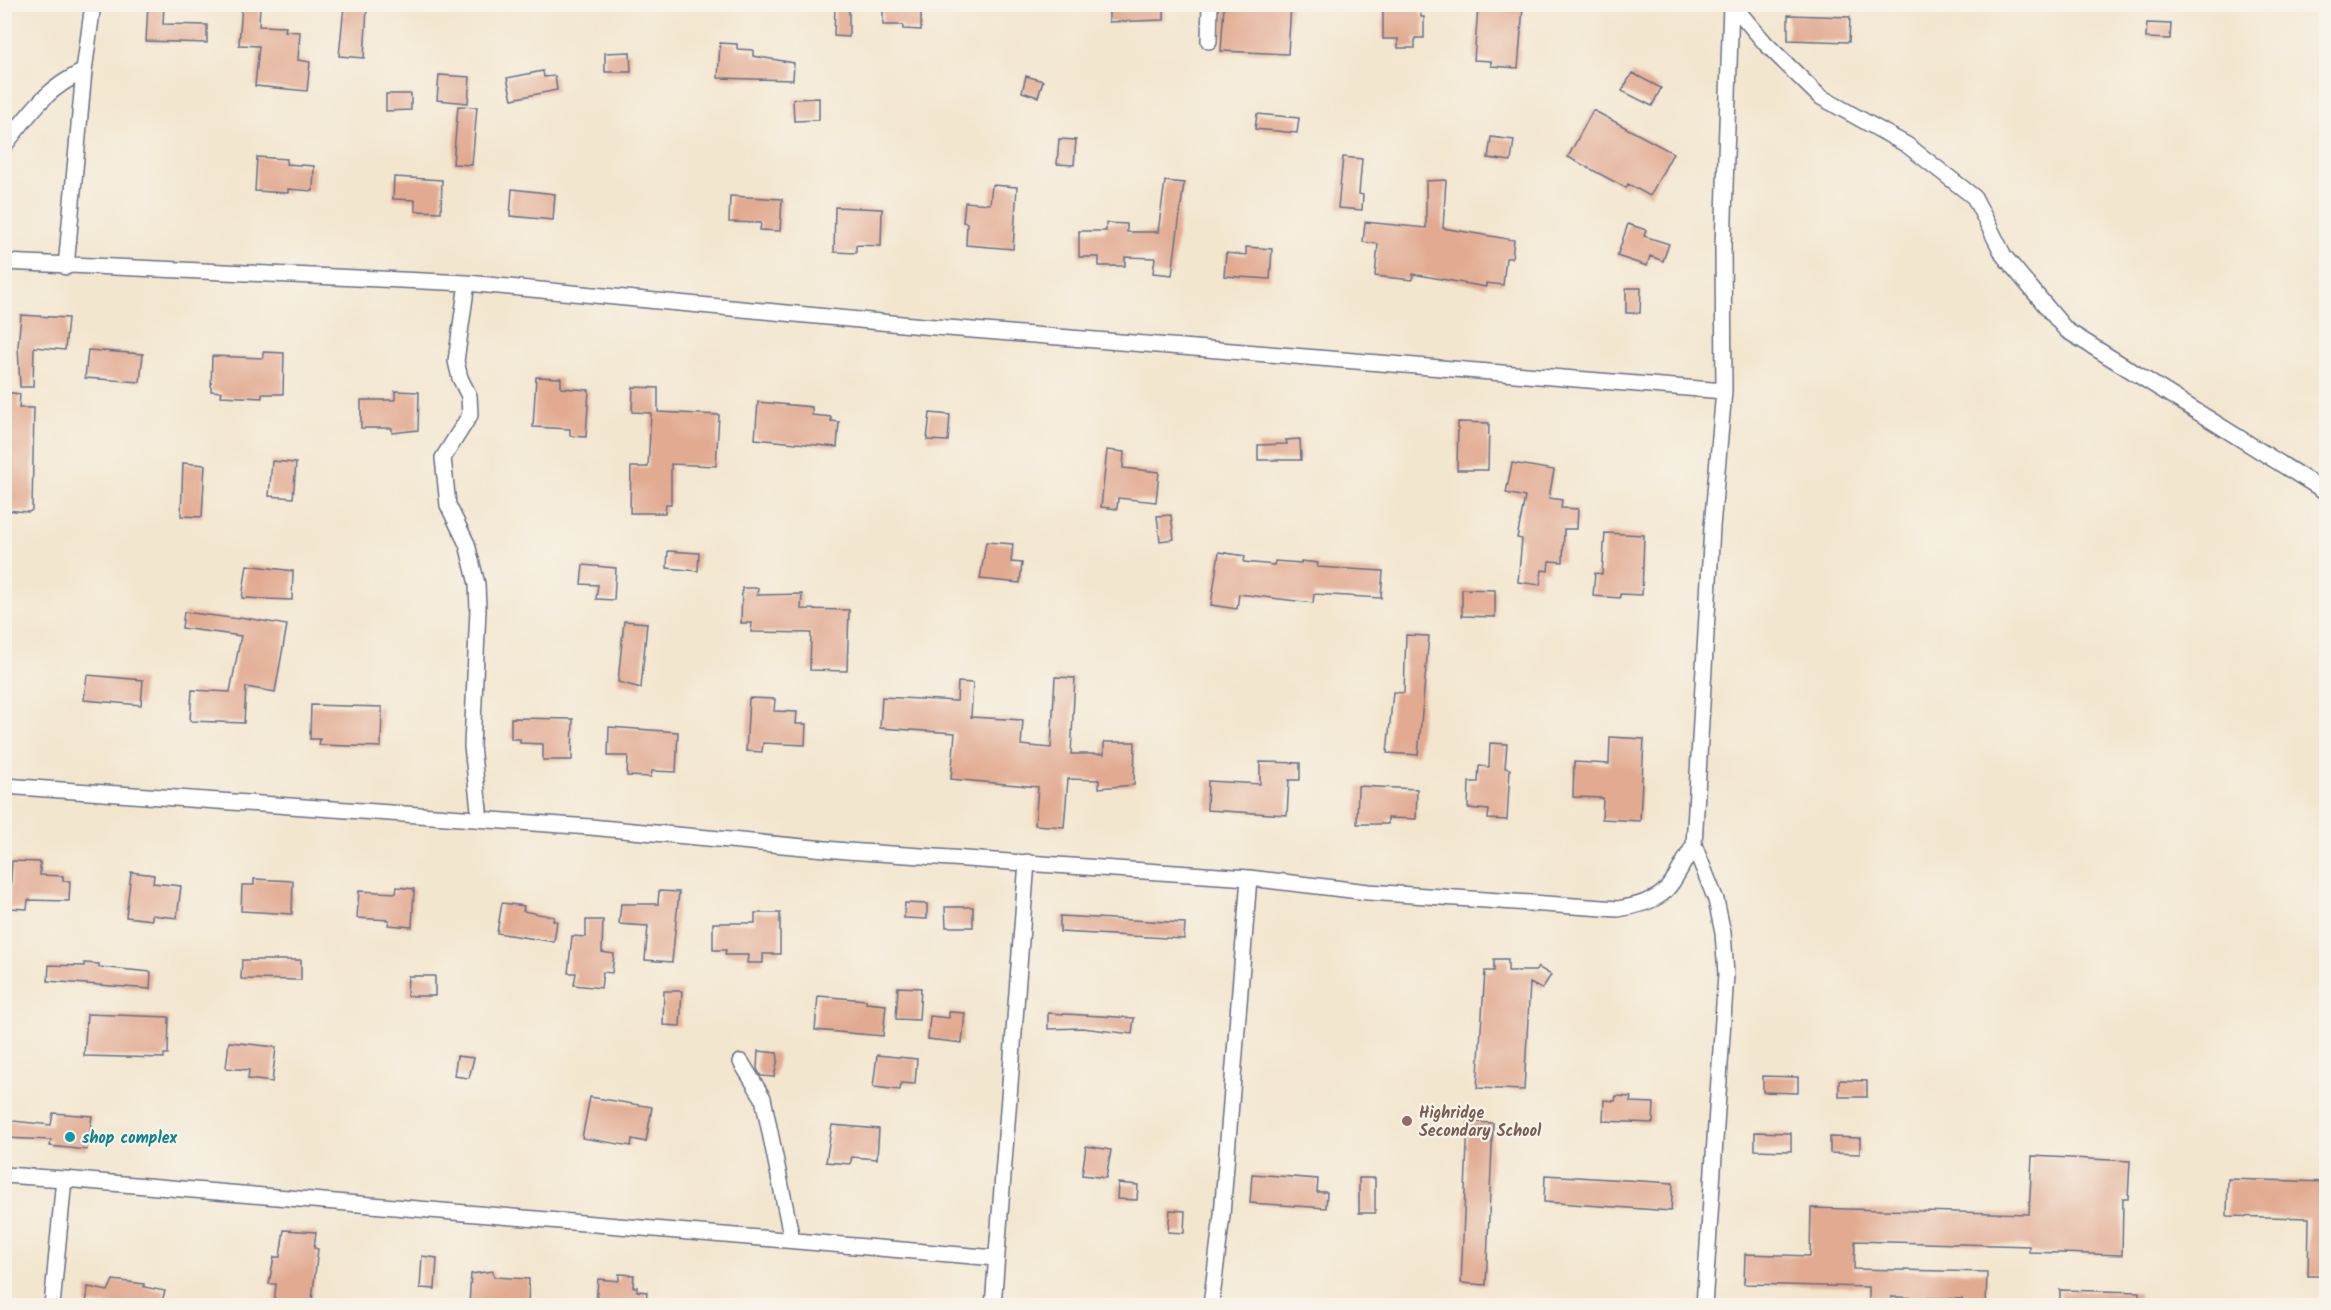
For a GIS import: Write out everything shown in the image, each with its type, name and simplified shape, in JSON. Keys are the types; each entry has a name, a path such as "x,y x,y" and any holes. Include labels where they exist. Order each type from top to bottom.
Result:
{"street":[{"path":"66,267 84,70 93,4"},
{"path":"1209,41 1210,4"},
{"path":"1704,1305 1726,974 1723,933 1716,900 1694,845 1712,527 1724,391 1723,247 1731,4"},
{"path":"1731,4 1766,44 1819,96 1907,145 1974,197 2004,256 2066,330 2326,492"},
{"path":"4,146 38,102 59,83 84,70"},
{"path":"4,262 66,267 467,283 923,326 1724,391"},
{"path":"467,283 456,361 460,378 469,396 470,415 443,458 448,505 467,544 477,584 472,746 480,819"},
{"path":"4,786 480,819 847,850 1249,878 1368,892 1618,909 1645,905 1663,896 1694,845"},
{"path":"993,1305 1027,862"},
{"path":"1211,1305 1222,1215 1249,878"},
{"path":"741,1062 763,1098 792,1240"},
{"path":"4,1174 996,1258"},
{"path":"52,1305 64,1179"}],"building":[{"path":"148,4 164,4 163,24 207,25 207,43 146,41"},
{"path":"242,4 260,4 259,26 286,27 285,31 300,32 298,60 310,62 307,91 255,86 259,46 239,45"},
{"path":"835,4 849,4 849,37 834,36"},
{"path":"883,4 921,4 921,30 903,29 903,25 883,25"},
{"path":"1109,4 1164,4 1164,20 1109,22"},
{"path":"1291,4 1288,54 1221,51 1224,6"},
{"path":"1383,4 1420,4 1421,17 1424,17 1424,38 1415,38 1415,48 1398,48 1398,39 1383,39"},
{"path":"1500,5 1523,7 1518,68 1491,66 1491,61 1474,60 1478,7 1499,9"},
{"path":"344,6 367,8 364,58 339,56"},
{"path":"1788,15 1850,17 1849,42 1788,40"},
{"path":"2147,23 2171,24 2170,39 2146,38"},
{"path":"720,43 737,44 737,49 753,50 753,56 794,63 793,80 718,78"},
{"path":"630,52 631,72 605,72 605,53"},
{"path":"543,71 544,77 555,76 557,90 512,99 507,78"},
{"path":"1632,73 1661,88 1652,106 1622,91"},
{"path":"439,75 470,77 468,103 437,100"},
{"path":"1026,76 1043,81 1038,97 1022,92"},
{"path":"386,94 411,94 411,110 386,111"},
{"path":"819,98 819,120 794,121 793,99"},
{"path":"458,106 477,107 472,165 453,164"},
{"path":"1593,110 1673,153 1650,196 1628,184 1626,188 1568,157"},
{"path":"1257,114 1299,118 1297,133 1255,129"},
{"path":"1491,137 1514,140 1511,161 1488,158"},
{"path":"1059,139 1076,140 1074,165 1057,164"},
{"path":"257,157 287,159 286,164 314,166 313,191 288,189 288,193 255,191"},
{"path":"1343,157 1362,159 1359,194 1363,195 1362,210 1338,208"},
{"path":"394,177 442,180 441,212 415,211 415,200 393,199"},
{"path":"1446,180 1443,228 1514,240 1512,258 1506,258 1503,285 1486,283 1486,287 1413,274 1412,280 1375,276 1378,244 1363,242 1365,222 1426,228 1426,181"},
{"path":"1165,181 1184,183 1172,275 1153,273 1155,258 1125,257 1125,266 1099,266 1099,257 1079,257 1079,231 1106,231 1106,223 1127,224 1127,232 1158,232"},
{"path":"992,185 1017,187 1013,249 966,245 967,223 963,222 965,202 990,204"},
{"path":"512,189 555,194 553,220 510,216"},
{"path":"730,196 782,199 780,231 760,230 761,223 729,222"},
{"path":"835,207 882,209 881,246 856,245 856,253 834,252"},
{"path":"1628,224 1646,230 1644,236 1669,244 1663,261 1650,256 1647,266 1617,256"},
{"path":"1246,247 1272,249 1270,279 1224,276 1226,253 1246,255"},
{"path":"1626,288 1641,288 1640,313 1626,313"},
{"path":"21,315 68,318 65,350 34,347 33,387 20,387 18,346"},
{"path":"88,350 143,354 140,382 85,378"},
{"path":"263,352 284,353 283,394 262,394 262,398 221,396 222,392 211,391 212,356 263,358"},
{"path":"536,377 561,378 561,388 589,390 586,437 570,436 570,429 533,427"},
{"path":"633,387 658,388 658,412 719,415 716,466 671,464 671,504 666,504 665,513 630,513 631,467 648,467 651,413 632,412"},
{"path":"395,391 419,392 418,430 392,433 392,428 361,428 361,400 395,400"},
{"path":"4,392 20,394 19,408 34,408 32,510 29,512 4,510"},
{"path":"758,402 812,407 812,415 831,417 831,421 839,422 837,447 755,439"},
{"path":"930,413 950,415 948,441 927,440"},
{"path":"1458,422 1489,423 1488,470 1457,470"},
{"path":"1300,439 1301,460 1258,460 1258,445 1287,444 1286,440"},
{"path":"1107,450 1124,452 1123,468 1159,472 1156,502 1118,498 1117,509 1101,507"},
{"path":"272,461 296,463 293,498 269,496"},
{"path":"183,463 205,465 202,517 181,516"},
{"path":"1512,463 1554,470 1549,498 1562,500 1561,508 1578,509 1577,529 1564,529 1563,562 1549,561 1548,571 1542,570 1540,585 1518,582 1522,539 1517,538 1525,497 1506,493"},
{"path":"1171,515 1174,539 1160,541 1157,516"},
{"path":"1605,533 1644,535 1642,595 1620,594 1620,598 1593,596 1595,573 1602,574"},
{"path":"986,542 1013,544 1011,562 1022,563 1020,583 980,579"},
{"path":"668,551 699,553 698,571 667,568"},
{"path":"1219,552 1245,556 1244,562 1274,565 1275,561 1301,563 1301,561 1318,563 1317,567 1383,571 1381,598 1314,594 1313,603 1239,594 1237,609 1211,605"},
{"path":"247,565 293,571 292,600 242,598"},
{"path":"583,565 616,568 614,600 596,599 598,585 581,584"},
{"path":"742,588 758,588 757,595 802,594 801,609 849,610 847,671 810,670 811,633 751,632 752,623 741,623"},
{"path":"1462,589 1495,590 1495,617 1462,616"},
{"path":"184,612 239,619 240,617 287,625 275,692 246,687 244,723 190,721 192,690 230,692 241,636 182,628"},
{"path":"624,621 647,623 641,688 618,682"},
{"path":"1406,635 1429,636 1418,755 1387,753 1393,692 1404,693"},
{"path":"87,675 143,680 141,705 84,700"},
{"path":"1055,677 1075,678 1071,754 1104,754 1104,742 1135,742 1134,785 1099,788 1099,780 1068,779 1064,827 1035,825 1038,787 951,779 955,733 880,728 882,697 957,701 958,682 973,683 971,717 1023,720 1021,745 1051,748"},
{"path":"749,698 775,699 774,711 797,712 796,724 806,724 805,745 763,743 762,752 746,751"},
{"path":"311,705 382,707 381,747 319,745 320,739 310,739"},
{"path":"511,718 573,719 572,760 543,760 543,744 520,743 520,739 511,739"},
{"path":"609,727 678,732 676,772 652,771 651,777 627,776 628,756 608,756"},
{"path":"1610,737 1644,739 1640,821 1602,819 1603,798 1573,797 1574,762 1609,764"},
{"path":"1490,743 1507,744 1505,768 1510,769 1507,820 1488,819 1489,810 1468,808 1469,782 1478,782 1479,766 1489,767"},
{"path":"1260,762 1300,763 1300,780 1289,780 1287,815 1207,810 1208,781 1260,784"},
{"path":"1358,786 1417,789 1416,819 1388,818 1388,824 1357,824"},
{"path":"12,861 40,862 40,875 63,876 63,881 70,881 69,901 28,900 27,909 9,908"},
{"path":"131,872 154,875 153,883 181,886 177,918 152,915 152,920 126,917"},
{"path":"254,879 293,881 292,914 241,911 242,885 254,885"},
{"path":"397,887 414,889 412,927 388,925 389,920 357,918 359,891 396,893"},
{"path":"659,891 679,892 672,962 645,960 648,926 619,924 621,904 658,904"},
{"path":"502,903 524,906 523,911 554,917 553,921 557,921 554,942 497,933"},
{"path":"905,903 927,904 927,919 904,918"},
{"path":"945,907 973,907 973,927 946,927"},
{"path":"755,913 780,913 780,954 763,954 763,963 747,963 748,955 725,955 726,950 713,950 713,923 755,923"},
{"path":"1060,916 1185,923 1184,939 1060,932"},
{"path":"586,920 603,920 602,952 614,954 612,973 603,972 601,988 574,985 576,973 568,973 572,936 586,937"},
{"path":"1494,959 1508,959 1508,971 1536,971 1538,967 1551,975 1542,989 1530,983 1524,1090 1477,1088 1485,971 1494,971"},
{"path":"242,960 301,960 301,980 241,979"},
{"path":"84,963 99,964 99,967 151,972 150,989 48,981 49,965 84,966"},
{"path":"408,976 435,976 435,996 407,996"},
{"path":"898,987 921,988 919,1020 896,1019"},
{"path":"664,991 682,991 680,1026 663,1025"},
{"path":"818,996 866,1000 866,1003 886,1005 883,1036 815,1030"},
{"path":"949,1012 965,1013 962,1043 928,1039 930,1016 949,1018"},
{"path":"1048,1013 1134,1018 1132,1034 1082,1028 1048,1029"},
{"path":"87,1014 169,1017 168,1054 164,1054 164,1058 84,1056"},
{"path":"229,1042 276,1047 272,1082 248,1079 249,1070 226,1068"},
{"path":"758,1051 777,1053 774,1077 761,1076 757,1069"},
{"path":"877,1055 917,1059 915,1084 901,1083 900,1090 873,1087"},
{"path":"457,1056 474,1058 469,1078 454,1076"},
{"path":"1763,1076 1798,1077 1798,1093 1763,1092"},
{"path":"1839,1080 1867,1081 1867,1097 1839,1097"},
{"path":"1616,1096 1631,1097 1630,1102 1654,1103 1653,1123 1603,1121 1604,1100 1615,1101"},
{"path":"590,1097 652,1107 646,1142 632,1139 631,1146 582,1138"},
{"path":"53,1113 92,1116 87,1150 50,1146 51,1140 4,1138 4,1120 51,1125"},
{"path":"1468,1122 1493,1123 1486,1285 1461,1283"},
{"path":"832,1125 879,1129 877,1159 852,1157 850,1164 826,1162"},
{"path":"1755,1132 1791,1133 1791,1151 1755,1150"},
{"path":"1830,1137 1860,1138 1860,1154 1830,1153"},
{"path":"1086,1146 1111,1150 1106,1178 1082,1175"},
{"path":"2032,1156 2130,1161 2128,1199 2123,1199 2122,1255 2029,1252 2029,1246 1855,1241 1854,1269 1987,1272 1986,1305 1962,1305 1962,1299 1891,1297 1890,1305 1869,1305 1869,1287 1744,1284 1745,1254 1810,1256 1811,1208 2029,1214"},
{"path":"1252,1174 1318,1179 1317,1192 1327,1192 1326,1208 1250,1203"},
{"path":"1545,1175 1673,1183 1671,1211 1544,1202"},
{"path":"1359,1178 1375,1178 1375,1213 1359,1213"},
{"path":"2228,1179 2326,1182 2326,1276 2308,1276 2309,1218 2227,1216"},
{"path":"1118,1183 1138,1185 1137,1200 1117,1199"},
{"path":"1170,1210 1185,1211 1184,1233 1168,1232"},
{"path":"284,1230 316,1232 314,1248 318,1249 312,1300 306,1302 305,1305 274,1305 276,1284 269,1284 274,1257 280,1257"},
{"path":"422,1256 437,1258 435,1289 420,1288"},
{"path":"493,1271 494,1277 529,1279 528,1305 469,1305 471,1274"},
{"path":"619,1274 634,1275 633,1287 637,1287 637,1291 647,1292 646,1305 596,1305 598,1279 619,1281"},
{"path":"113,1280 144,1284 144,1287 165,1291 161,1305 86,1305 88,1287 108,1291"},
{"path":"2060,1290 2139,1292 2139,1305 2060,1305"}],"place":[{"name":"Highridge Secondary School","path":"1407,1121"},
{"name":"shop complex","path":"70,1137"}]}
